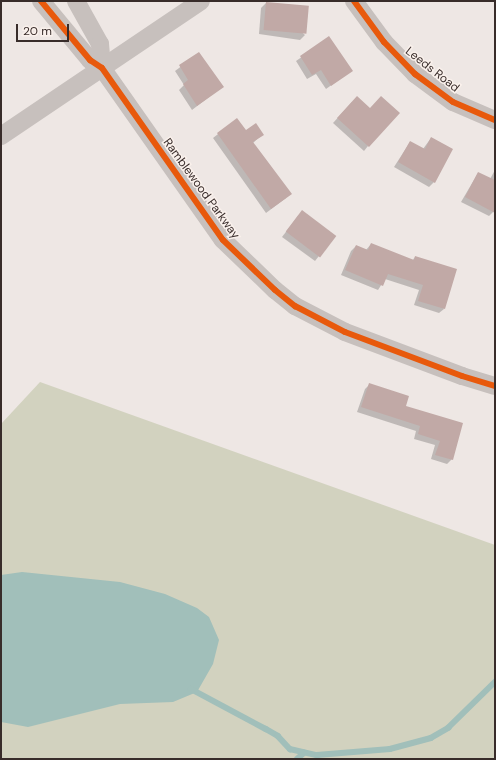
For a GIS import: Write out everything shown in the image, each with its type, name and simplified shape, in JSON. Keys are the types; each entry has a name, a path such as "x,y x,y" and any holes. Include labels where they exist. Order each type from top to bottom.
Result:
{"street":[{"name":"Ramblewood Parkway","path":"42,1 90,60 102,68 223,240 275,290 295,306 345,332 462,376 495,386"},
{"path":"76,1 100,44 102,68"},
{"path":"1,136 201,1"},
{"name":"Leeds Road","path":"354,1 379,36 415,74 454,102 495,120"}],"green space":[{"path":"40,382 495,545 495,759 1,759 1,424"}],"water":[{"path":"22,572 120,582 165,594 197,608 209,617 219,640 213,664 197,692 173,702 120,704 28,727 1,722 1,575"}],"building":[{"path":"266,2 309,6 306,34 264,30"},
{"path":"329,36 353,71 331,86 321,70 312,75 300,56"},
{"path":"199,52 224,87 197,106 183,84 188,80 179,65"},
{"path":"357,96 370,108 381,96 400,113 369,147 337,118"},
{"path":"237,118 246,130 256,123 264,135 253,142 292,194 271,209 217,133"},
{"path":"431,137 453,149 435,183 398,162 410,141 425,149"},
{"path":"478,172 495,180 495,213 465,197"},
{"path":"302,210 336,236 320,257 286,232"},
{"path":"371,243 414,260 415,256 457,269 445,309 418,301 423,285 388,274 383,286 345,270 356,245 368,250"},
{"path":"369,383 409,396 406,406 463,423 453,460 435,455 440,441 418,434 420,426 361,407"}],"waterway":[{"path":"191,689 278,736 290,749 317,755 390,749 431,738 448,728 495,682"},
{"path":"297,759 304,753"}],"cycle path":[{"path":"41,1 90,60 102,68 223,240 275,290 295,306 345,332 462,376 495,386"},
{"path":"354,1 384,42 415,74 453,102 495,120"}]}
